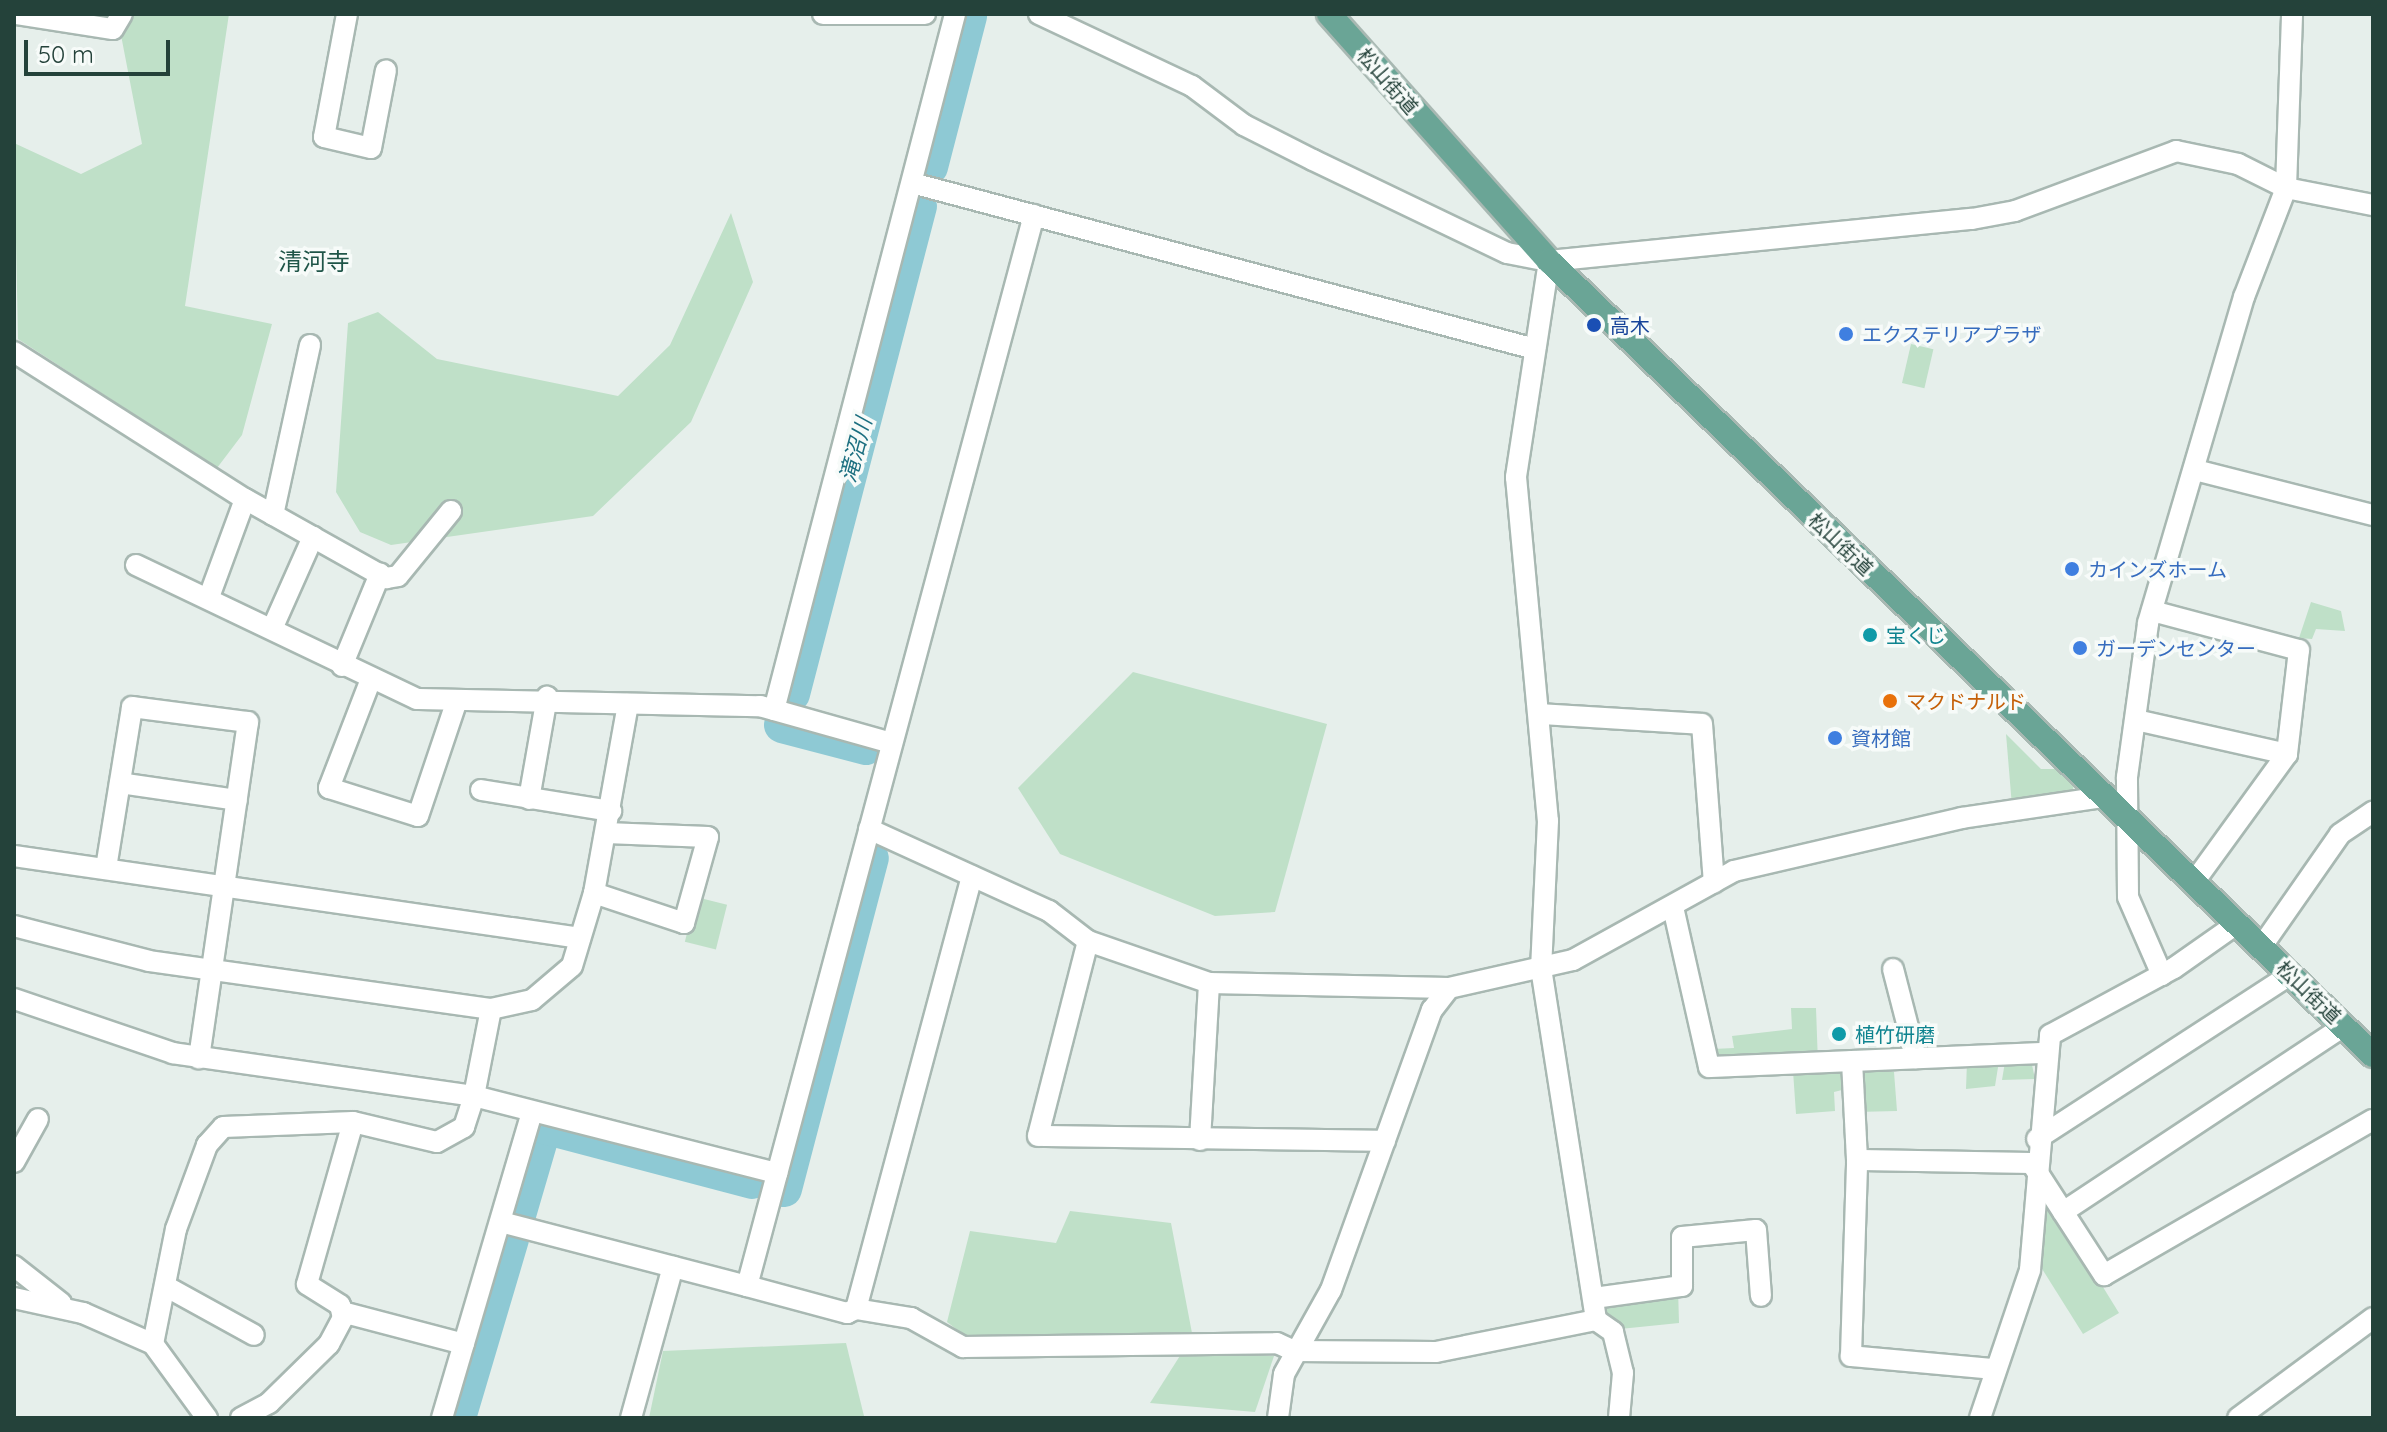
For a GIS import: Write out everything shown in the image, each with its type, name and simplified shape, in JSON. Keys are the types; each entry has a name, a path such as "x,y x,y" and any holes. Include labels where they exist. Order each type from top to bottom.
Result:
{"main road":[{"name":"松山街道","path":"1329,14 1549,261 2373,1055"}],"street":[{"path":"17,14 113,29 122,14"},
{"path":"347,14 324,137 371,148 386,70"},
{"path":"823,14 925,14"},
{"path":"774,710 955,14"},
{"path":"1039,14 1192,86 1244,125 1340,173 1507,253 1549,261 1972,219 2015,211 2176,151 2238,164 2286,188 2373,205"},
{"path":"2162,975 2128,897 2126,819 2136,720 2152,611 2244,297 2286,188 2292,14"},
{"path":"912,183 1535,349"},
{"path":"747,1286 1034,215"},
{"path":"1549,261 1516,477 1548,821 1541,968 1596,1320"},
{"path":"273,515 310,345"},
{"path":"14,352 245,499 380,574 398,576 451,511"},
{"path":"2195,470 2373,515"},
{"path":"209,597 245,499"},
{"path":"272,629 313,537"},
{"path":"136,565 209,597 342,666 417,699 456,703 547,697 774,710 892,743"},
{"path":"342,666 380,574"},
{"path":"2152,611 2299,650 2287,754 2194,882"},
{"path":"371,679 329,788 418,816 456,703"},
{"path":"529,799 547,697"},
{"path":"14,926 213,971 491,1009 532,1000 561,982 580,938 594,893 611,811 628,704"},
{"path":"106,868 132,707 248,722 199,1058"},
{"path":"1540,714 1702,724 1714,883"},
{"path":"2136,720 2287,754"},
{"path":"120,783 237,800"},
{"path":"481,790 611,811"},
{"path":"869,829 1049,911 1088,941 1209,983 1449,988 1573,960 1734,871 1962,818 2102,797"},
{"path":"2262,946 2340,834 2373,812"},
{"path":"594,893 684,923 708,837 606,833"},
{"path":"14,856 580,938"},
{"path":"856,1309 972,876"},
{"path":"1673,907 1709,1067 2043,1053"},
{"path":"1980,1418 1993,1369 2030,1270 2043,1053 2050,1035 2162,975 2238,923"},
{"path":"1088,941 1038,1136 1385,1141"},
{"path":"1893,969 1916,1058"},
{"path":"2037,1139 2291,974"},
{"path":"1200,1140 1209,983"},
{"path":"1278,1418 1294,1351 1331,1290 1432,1010 1449,988"},
{"path":"14,999 199,1058 474,1096 777,1173"},
{"path":"153,1344 167,1287 176,1229 214,1132 353,1122 437,1142 464,1127 474,1096 491,1009"},
{"path":"2063,1212 2344,1026"},
{"path":"1852,1061 1857,1160 1851,1356 1993,1369"},
{"path":"442,1418 532,1113"},
{"path":"14,1162 38,1119"},
{"path":"2035,1165 2104,1275 2373,1120"},
{"path":"353,1122 307,1284 342,1312 464,1344"},
{"path":"1857,1160 2035,1165"},
{"path":"501,1222 847,1313 856,1309 911,1318 963,1347 1277,1343 1294,1351 1436,1352 1596,1320 1613,1332 1623,1373 1619,1418"},
{"path":"1594,1298 1682,1286 1682,1237 1756,1230 1761,1296"},
{"path":"14,1266 46,1296 153,1344 207,1418"},
{"path":"631,1418 673,1267"},
{"path":"167,1287 254,1335"},
{"path":"14,1298 83,1313"},
{"path":"241,1418 269,1403 329,1344 342,1312"},
{"path":"2238,1418 2373,1318"}],"green space":[{"path":"129,14 229,14 185,306 272,324 242,435 217,468 18,339 14,143 81,174 142,144 120,30"},
{"path":"731,213 753,282 691,422 593,516 391,545 360,532 336,492 348,323 378,312 437,359 618,396 670,345"},
{"path":"1911,344 1933,349 1924,388 1902,383"},
{"path":"2311,602 2341,611 2345,631 2316,629 2312,639 2299,638"},
{"path":"1133,672 1327,724 1275,912 1215,916 1060,854 1018,788"},
{"path":"2006,734 2041,769 2057,769 2074,786 2070,797 2012,806"},
{"path":"696,897 727,905 716,949 685,942"},
{"path":"1791,1008 1816,1008 1818,1063 1715,1067 1713,1049 1734,1048 1732,1036 1792,1029"},
{"path":"2031,1060 2035,1079 2002,1080 2005,1062"},
{"path":"1999,1061 1995,1086 1966,1089 1967,1062"},
{"path":"1834,1068 1843,1073 1846,1089 1834,1092 1835,1111 1796,1114 1793,1071"},
{"path":"1857,1068 1894,1072 1897,1111 1856,1112"},
{"path":"2040,1185 2119,1313 2083,1334 2039,1264"},
{"path":"1070,1211 1171,1223 1192,1333 968,1338 947,1322 970,1231 1056,1243"},
{"path":"1678,1288 1679,1323 1620,1329 1593,1302"},
{"path":"846,1343 864,1416 649,1418 663,1351"},
{"path":"1183,1351 1274,1356 1255,1412 1150,1403"}],"waterway":[{"name":"滝沼川","path":"930,167 969,16"},
{"name":"滝沼川","path":"792,694 919,206"},
{"path":"782,725 866,747"},
{"path":"784,1189 871,858"},
{"path":"518,1215 544,1126 752,1181"},
{"path":"458,1418 511,1239"}],"place":[{"name":"高木","path":"1594,325"},
{"name":"エクステリアプラザ","path":"1846,334"},
{"name":"カインズホーム","path":"2072,569"},
{"name":"宝くじ","path":"1870,635"},
{"name":"ガーデンセンター","path":"2080,648"},
{"name":"マクドナルド","path":"1890,701"},
{"name":"資材館","path":"1835,738"},
{"name":"植竹研磨","path":"1839,1034"}],"district":[{"name":"清河寺","path":"314,262"}]}
